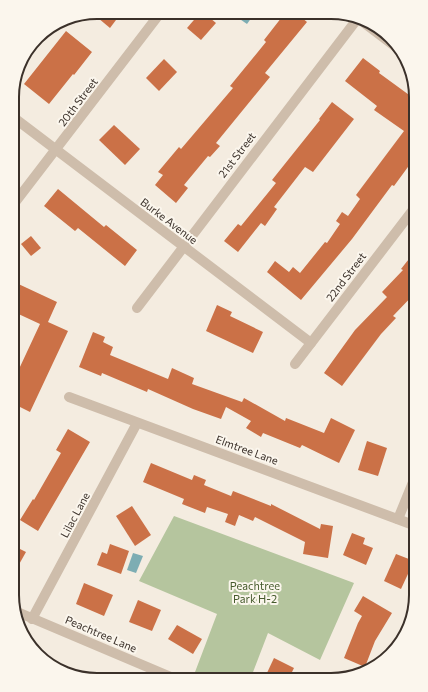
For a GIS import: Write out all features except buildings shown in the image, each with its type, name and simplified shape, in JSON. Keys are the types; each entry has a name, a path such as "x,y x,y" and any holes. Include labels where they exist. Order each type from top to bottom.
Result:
{"street":[{"name":"20th Street","path":"19,196 156,19"},
{"name":"21st Street","path":"137,308 354,23"},
{"name":"Burke Avenue","path":"19,121 311,343"},
{"name":"22nd Street","path":"295,364 409,215"},
{"name":"Elmtree Lane","path":"69,397 409,523"},
{"name":"Lilac Lane","path":"32,618 138,422"},
{"path":"398,519 409,492"},
{"name":"Peachtree Lane","path":"21,613 162,673"}],"green space":[{"name":"Peachtree Park H-2","path":"174,516 354,583 320,660 268,633 253,673 195,673 217,614 139,581"}],"water":[{"path":"240,19 251,19 247,24"},
{"path":"133,553 143,556 136,573 127,570"}]}
